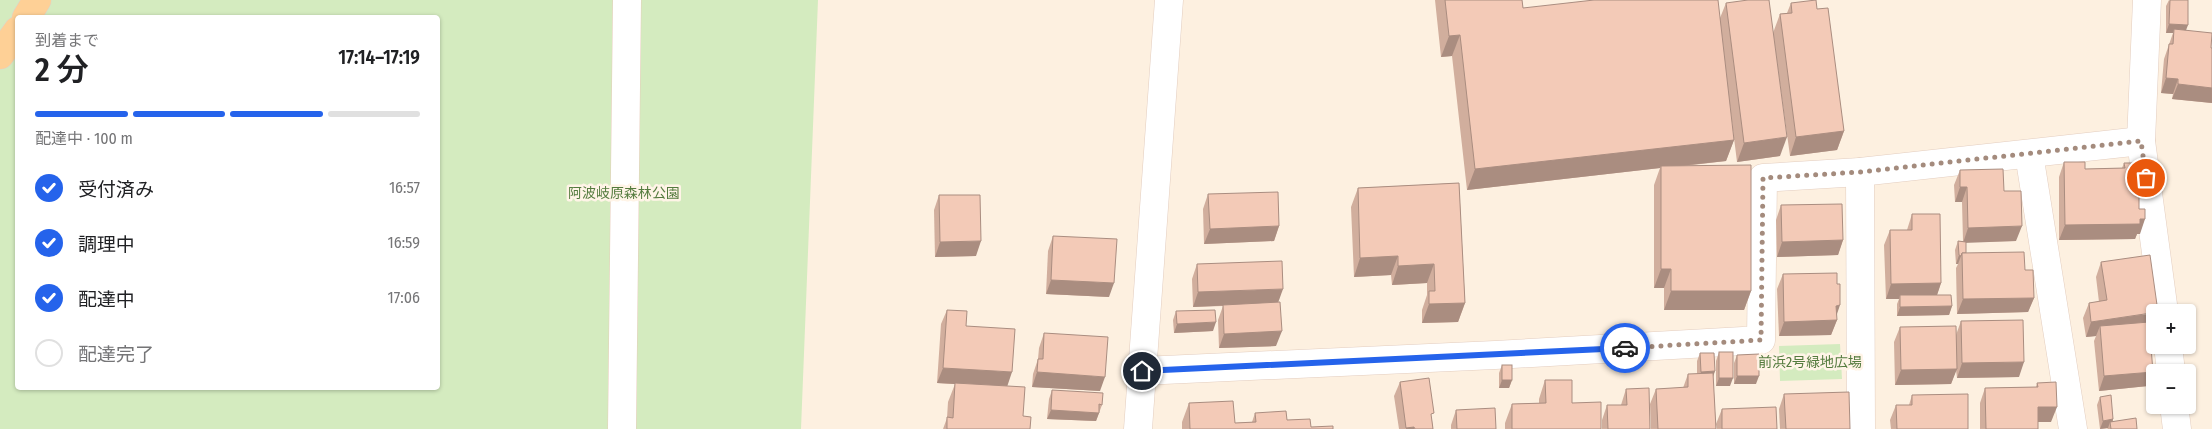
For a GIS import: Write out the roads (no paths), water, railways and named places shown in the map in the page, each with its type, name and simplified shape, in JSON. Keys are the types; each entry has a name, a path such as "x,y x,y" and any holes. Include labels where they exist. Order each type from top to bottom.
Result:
{"main road":[{"path":"28,15 38,0"},
{"path":"0,55 15,34"}],"street":[{"path":"622,429 627,0"},
{"path":"1138,429 1169,0"},
{"path":"2147,0 2141,141 2163,304"},
{"path":"1142,371 1485,356 1761,340 1763,178 1860,172 2141,141"},
{"path":"2029,154 2073,429"},
{"path":"1860,172 1861,429"},
{"path":"2175,414 2177,429"}],"park label":[{"name":"阿波岐原森林公園","path":"624,193"},
{"name":"前浜2号緑地広場","path":"1810,362"}]}
